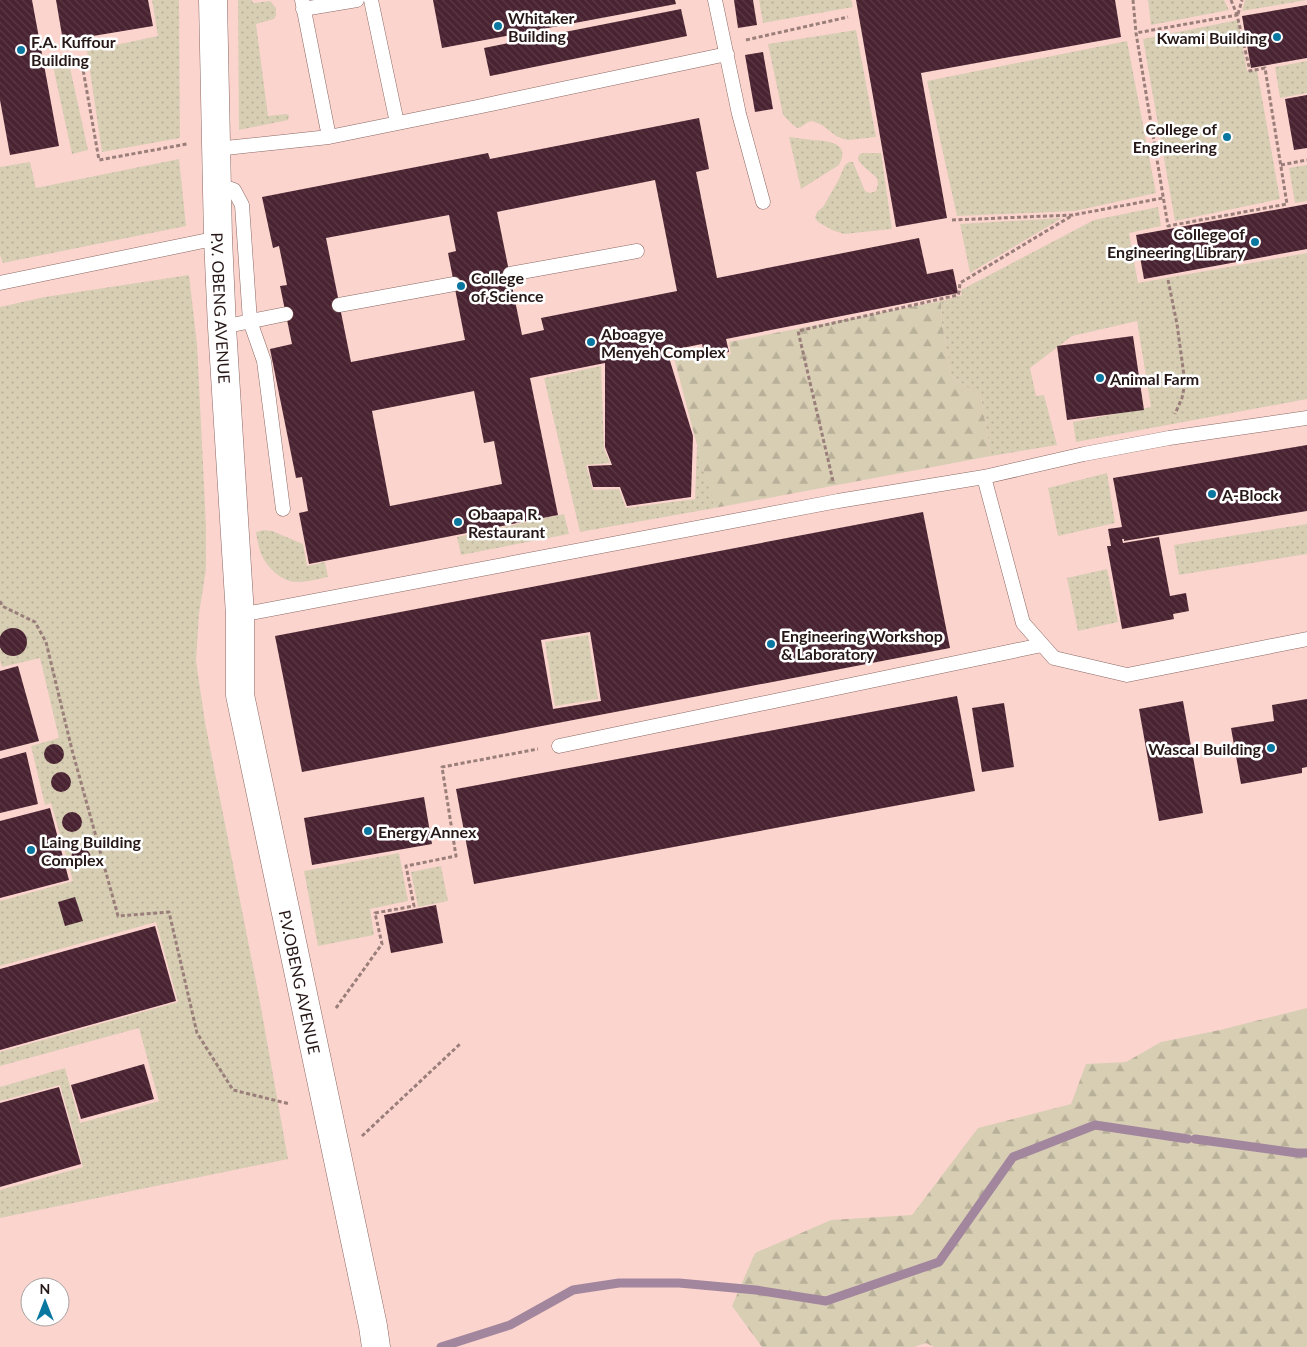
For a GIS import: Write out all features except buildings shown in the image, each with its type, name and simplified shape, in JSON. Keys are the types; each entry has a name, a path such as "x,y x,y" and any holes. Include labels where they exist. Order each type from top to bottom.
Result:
{"street":[{"name":"P.V. OBENG AVENUE","path":"213,0 218,238 240,615"},
{"name":"P.V.OBENG AVENUE","path":"240,615 240,695 376,1347"}],"lane":[{"path":"329,137 303,5 357,0"},
{"path":"371,0 397,123"},
{"path":"715,0 739,114 763,202"},
{"path":"216,149 329,137 486,105 726,49"},
{"path":"217,184 234,190 242,205 250,321 264,361 283,509"},
{"path":"0,283 218,238"},
{"path":"510,274 637,251"},
{"path":"339,305 454,284"},
{"path":"222,327 286,314"},
{"path":"240,615 838,501 984,477 1084,454 1169,438 1307,418"},
{"path":"984,477 1023,623 1054,658 1127,675 1307,639"},
{"path":"559,746 1042,645"}],"path":[{"path":"1133,0 1136,33 1168,226 1287,204 1265,68 1250,71 1238,14 1231,0"},
{"path":"1238,14 1242,0"},
{"path":"1136,33 1238,14"},
{"path":"726,49 848,17"},
{"path":"80,58 99,160 188,144"},
{"path":"1281,165 1307,160"},
{"path":"952,220 1073,215 1164,198"},
{"path":"838,501 798,331 958,295 960,283 1073,215"},
{"path":"1168,280 1177,324 1185,383 1182,398 1173,417 1169,438"},
{"path":"0,601 2,606 35,622 46,642 72,750 118,916 169,912 197,1033 233,1090 290,1104"},
{"path":"312,1038 345,997 382,944 376,913 414,906 406,866 456,856 442,767 559,746"},
{"path":"338,1159 460,1044"}],"green space":[{"path":"152,0 179,0 180,138 102,152 87,51 158,36"},
{"path":"238,0 252,0 253,3 270,1 276,8 274,19 256,24 268,116 289,115 288,120 239,130"},
{"path":"759,0 851,0 853,7 763,23"},
{"path":"1148,0 1224,0 1229,10 1151,25"},
{"path":"1245,0 1307,0 1242,11"},
{"path":"1238,20 1247,71 1257,70 1280,199 1175,221 1143,39"},
{"path":"856,30 876,137 843,139 822,125 812,121 797,128 783,115 768,44"},
{"path":"1127,41 1156,193 1075,211 957,216 927,81"},
{"path":"67,54 88,150 72,154 51,57"},
{"path":"1307,61 1307,93 1280,98 1275,67"},
{"path":"789,137 825,141 836,145 842,152 839,165 801,189"},
{"path":"862,153 881,153 892,229 844,234 832,230 818,222 815,218 838,181 845,165 849,162 853,162 865,191 870,193 876,191 877,178 858,160 859,155"},
{"path":"179,159 186,226 3,263 0,255 0,167 30,162 36,188"},
{"path":"1307,165 1307,201 1295,203 1289,168"},
{"path":"1158,207 1161,226 1129,233 1138,283 1307,253 1307,399 1076,442 1073,422 1151,407 1137,321 1072,336 1030,368 1036,396 1044,395 1057,445 991,456 981,398 951,375 942,323 941,301 962,295 961,290 1094,220"},
{"path":"1062,218 970,273 960,224"},
{"path":"189,275 197,344 206,525 206,569 199,614 196,661 205,722 260,1002 288,1159 0,1218 0,1190 83,1167 60,1085 0,1101 0,1087 65,1068 80,1123 159,1101 139,1028 0,1066 0,1052 178,1002 156,922 0,966 0,901 73,881 51,803 45,805 31,746 59,738 40,658 2,667 0,660 0,307 45,297"},
{"path":"941,301 942,323 951,375 981,398 991,456 715,508 673,354 699,348 703,361 731,354 729,342"},
{"path":"601,366 604,449 610,463 586,465 593,490 619,489 626,508 695,499 697,445 715,508 580,532 544,378"},
{"path":"1107,473 1115,523 1058,536 1048,488"},
{"path":"564,514 569,534 461,555 457,537"},
{"path":"1307,524 1307,554 1179,575 1174,545"},
{"path":"272,531 303,544 307,566 325,562 328,577 297,582 285,579 274,572 262,557 258,544 256,532"},
{"path":"1107,569 1118,622 1078,631 1067,578"},
{"path":"588,635 598,699 555,706 545,642"},
{"path":"399,853 408,901 370,909 374,935 318,946 304,871"},
{"path":"441,866 448,901 418,907 411,872"},
{"path":"1307,1008 1307,1347 934,1347 926,1343 914,1347 762,1347 732,1306 755,1253 831,1220 912,1215 978,1128 1071,1104 1086,1064 1126,1062 1161,1042 1220,1030"}],"waterway":[{"path":"441,1347 510,1325 573,1290 619,1283 679,1283 756,1290 826,1301 939,1262 1013,1157 1095,1125 1188,1139"},
{"path":"1195,1139 1307,1153"}],"place":[{"name":"Whitaker Building","path":"498,26"},
{"name":"Kwami Building","path":"1277,37"},
{"name":"F.A. Kuffour Building","path":"21,50"},
{"name":"College of Engineering","path":"1227,137"},
{"name":"College of Engineering Library","path":"1255,242"},
{"name":"College of Science","path":"461,286"},
{"name":"Aboagye Menyeh Complex","path":"591,342"},
{"name":"Animal Farm","path":"1100,378"},
{"name":"A-Block","path":"1212,494"},
{"name":"Obaapa R. Restaurant","path":"458,522"},
{"name":"Engineering Workshop & Laboratory","path":"771,644"},
{"name":"Wascal Building","path":"1271,748"},
{"name":"Energy Annex","path":"368,831"},
{"name":"Laing Building Complex","path":"31,850"}]}
